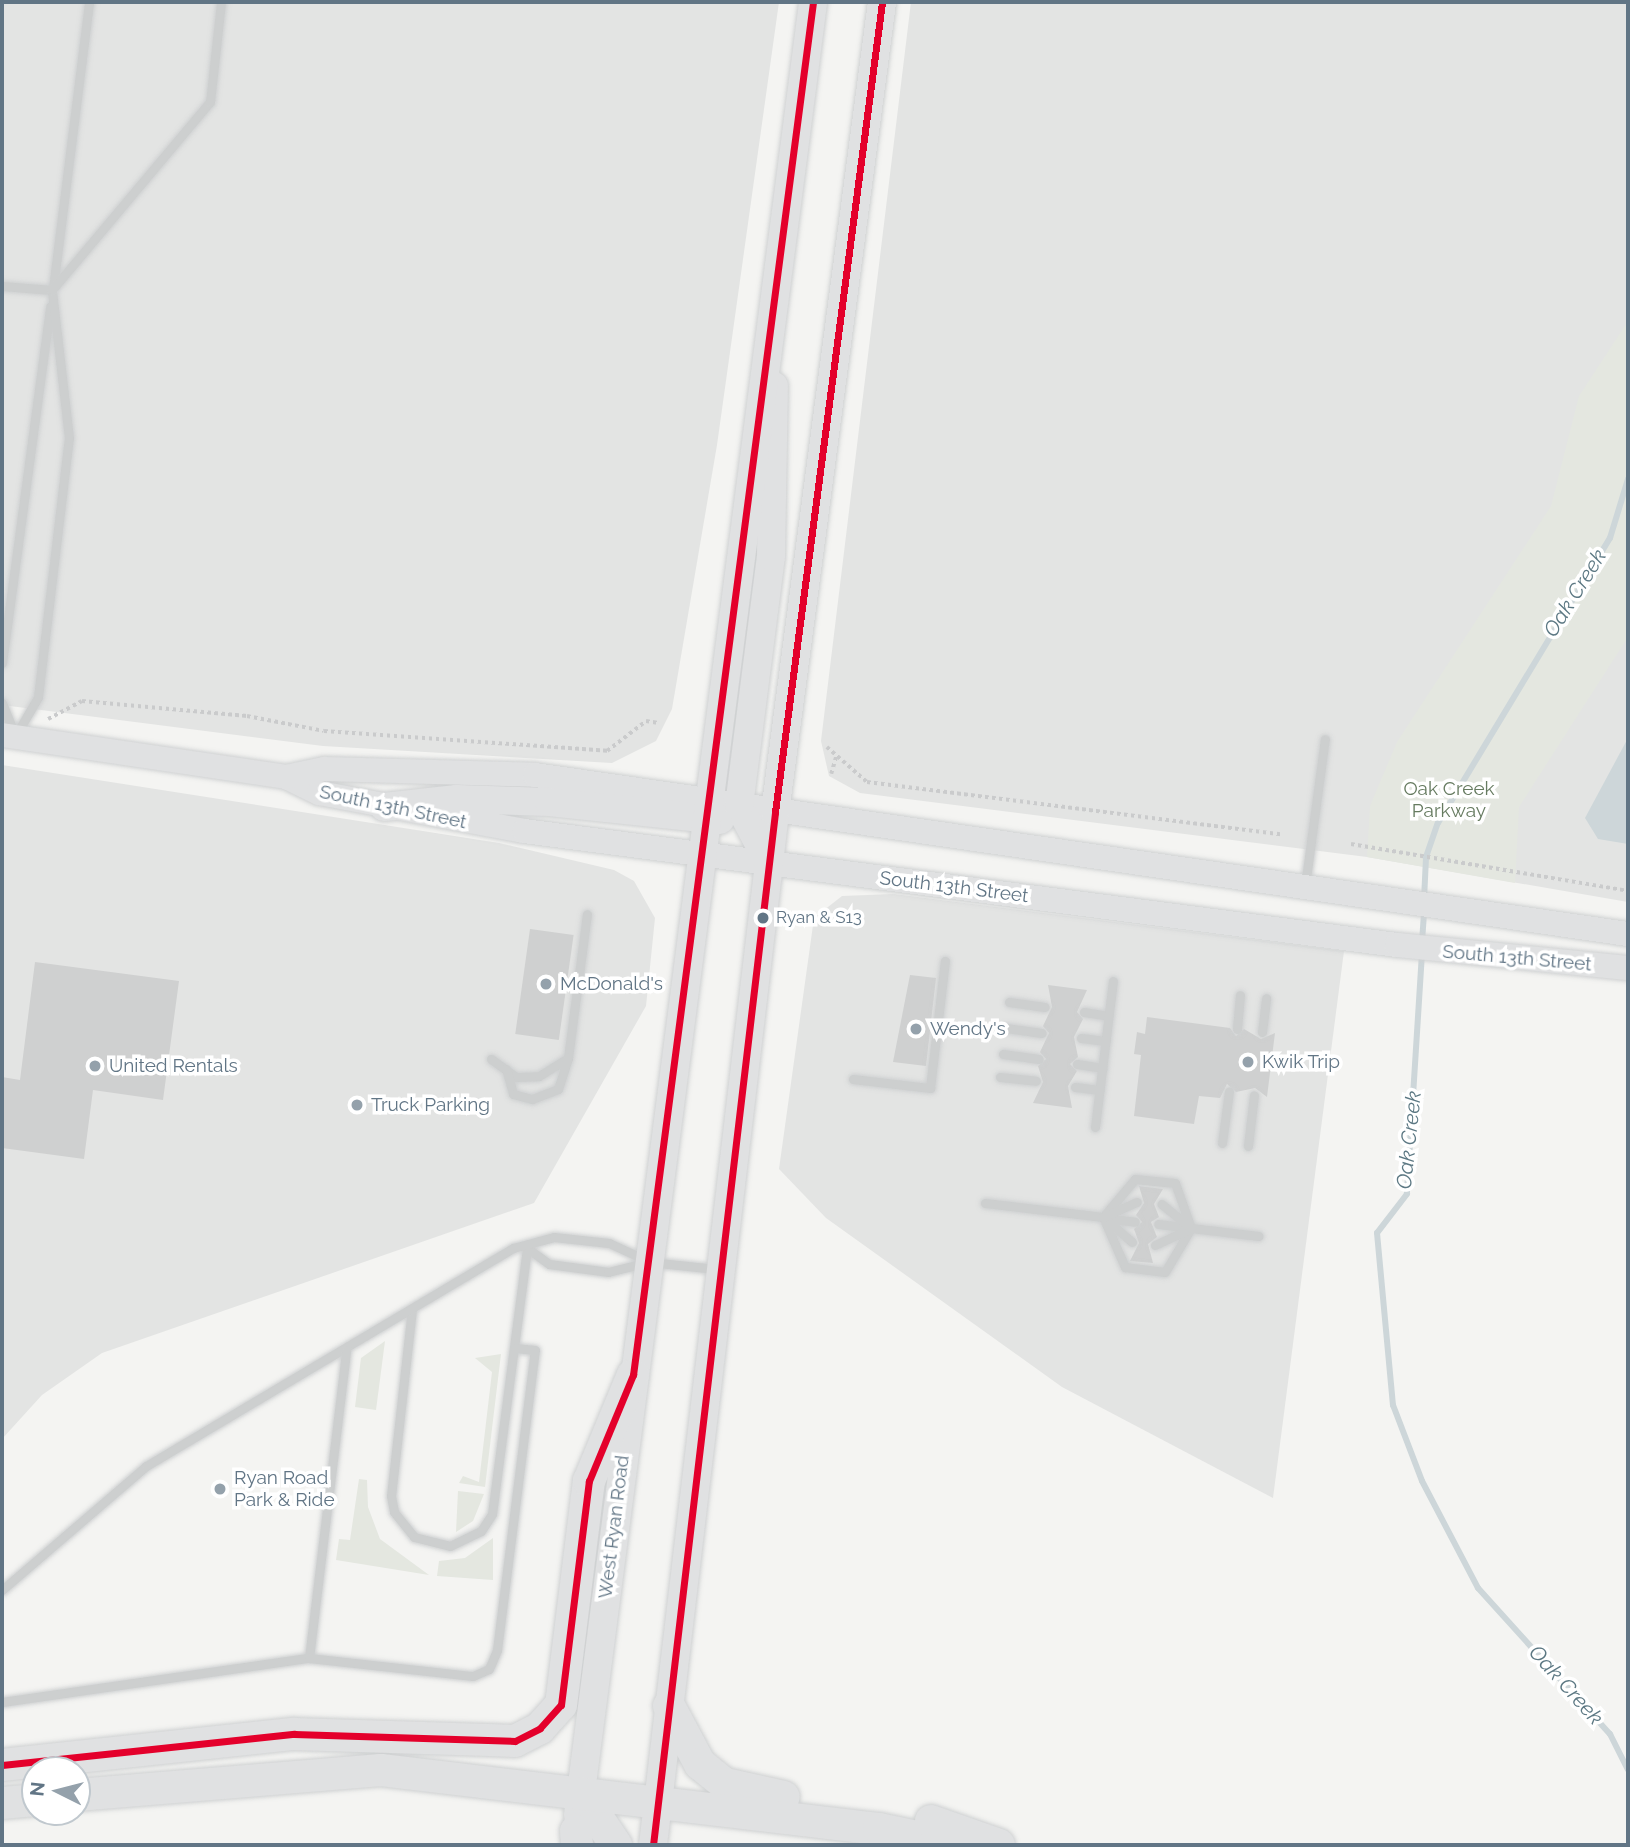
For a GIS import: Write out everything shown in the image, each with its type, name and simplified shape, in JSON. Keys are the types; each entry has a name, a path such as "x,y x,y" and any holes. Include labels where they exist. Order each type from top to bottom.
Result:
{"highway":[{"path":"2,1765 293,1734 515,1741 540,1728 561,1705 589,1481 633,1375"},
{"path":"669,1706 694,1756 725,1784 959,1826 999,1845"},
{"path":"91,1794 381,1770 879,1829 954,1845"},
{"path":"581,1793 616,1845"},
{"path":"2,1803 21,1801"}],"main road":[{"name":"West Ryan Road","path":"576,1840 705,811 813,2"},
{"path":"653,1845 775,813 882,2"},
{"path":"769,341 778,421 771,556 742,812 769,863"},
{"path":"384,807 457,799 775,813"}],"street":[{"name":"South 13th Street","path":"9,736 286,777 319,793 384,807 700,854 1397,946 1628,968"},
{"name":"South 13th Street","path":"286,777 325,769 535,775 705,811"},
{"name":"South 13th Street","path":"775,813 1628,934"}],"lane":[{"path":"2,663 89,2"},
{"path":"9,736 38,697 69,438 52,290 209,102 221,2"},
{"path":"2,286 52,290"},
{"path":"2,703 9,736"},
{"path":"1305,888 1325,739"},
{"path":"506,1069 513,1094 532,1099 558,1089 568,1058 587,914"},
{"path":"853,1079 930,1088 945,961"},
{"path":"1095,1128 1113,981"},
{"path":"1237,1029 1240,995"},
{"path":"1262,1032 1266,998"},
{"path":"1009,1002 1045,1007"},
{"path":"1084,1012 1109,1016"},
{"path":"1006,1028 1042,1033"},
{"path":"1081,1038 1106,1041"},
{"path":"1003,1054 1039,1059"},
{"path":"491,1059 516,1077 539,1076 568,1058"},
{"path":"1077,1064 1103,1068"},
{"path":"1000,1077 1036,1082"},
{"path":"1075,1087 1100,1090"},
{"path":"1222,1143 1229,1091"},
{"path":"1248,1146 1254,1095"},
{"path":"1103,1217 1135,1179 1175,1183 1191,1227"},
{"path":"1103,1217 1138,1202"},
{"path":"985,1203 1135,1222"},
{"path":"1161,1204 1191,1227"},
{"path":"1103,1217 1125,1267 1165,1272 1191,1227"},
{"path":"1103,1217 1132,1242"},
{"path":"1158,1224 1259,1236"},
{"path":"1155,1245 1191,1227"},
{"path":"2,1590 146,1466 346,1350 513,1248 527,1248 564,1238 609,1244 650,1262 721,1270"},
{"path":"527,1248 549,1264 608,1272 650,1262"},
{"path":"412,1309 391,1496 404,1528 425,1543 465,1541 492,1514 527,1248"},
{"path":"2,1703 309,1658 472,1676 489,1669 502,1616 535,1350 515,1348"},
{"path":"309,1658 346,1350"}],"path":[{"path":"9,736 82,701 247,716 324,731 607,751 646,721 659,723"},
{"path":"827,747 867,782 1281,834"},
{"path":"831,774 836,756"},
{"path":"1351,844 1391,855 1628,891"}],"shaded area":[{"path":"2,2 779,2 717,445 672,709 656,741 612,763 323,746 2,705"},
{"path":"911,2 1628,2 1628,902 1367,857 860,793 829,776 821,741"},
{"path":"1628,738 1628,844 1598,839 1585,818"},
{"path":"2,765 499,843 614,870 634,881 655,918 646,1006 534,1203 102,1353 42,1395 2,1439"},
{"path":"893,894 1344,951 1273,1498 1062,1387 826,1218 779,1169 814,918 842,896"}],"green space":[{"name":"Oak Creek Parkway","path":"1628,321 1628,637 1519,807 1515,883 1367,857 1370,806 1397,742 1551,506 1579,396"},
{"path":"385,1341 376,1410 355,1407 361,1358"},
{"path":"501,1354 485,1487 459,1483 463,1476 479,1482 492,1372 475,1358"},
{"path":"359,1479 367,1480 368,1507 380,1539 429,1575 336,1560 339,1539 350,1540"},
{"path":"458,1491 484,1494 473,1521 456,1532"},
{"path":"493,1538 493,1580 437,1576 439,1561 465,1558"}],"building":[{"name":"McDonald's","path":"530,929 574,935 559,1040 515,1034"},
{"name":"United Rentals","path":"35,962 179,981 163,1100 93,1090 84,1159 2,1148 2,1077 20,1080"},
{"name":"Wendy's","path":"910,975 936,978 926,1066 893,1062"},
{"path":"1048,985 1087,990 1077,1012 1083,1019 1074,1037 1078,1057 1070,1064 1077,1071 1068,1086 1072,1108 1033,1103 1043,1082 1038,1066 1046,1059 1040,1052 1049,1033 1043,1026 1052,1007"},
{"name":"Kwik Trip","path":"1147,1017 1230,1028 1236,1036 1244,1029 1261,1039 1275,1033 1267,1097 1255,1088 1236,1092 1227,1084 1220,1098 1199,1096 1194,1124 1134,1116 1141,1055 1134,1054 1137,1032 1145,1034"},
{"path":"1139,1186 1163,1189 1154,1204 1159,1217 1151,1222 1157,1237 1148,1244 1153,1263 1130,1261 1139,1243 1134,1229 1142,1222 1136,1215 1144,1203"}],"waterway":[{"name":"Oak Creek","path":"1424,900 1426,857 1438,823 1610,538 1628,479"},
{"name":"Oak Creek","path":"1422,942 1424,911"},
{"name":"Oak Creek","path":"1422,953 1407,1194 1377,1233 1393,1405 1422,1481 1478,1588 1610,1734 1628,1770"}],"transit line":[{"path":"2,1765 294,1734 515,1741 540,1728 561,1705 589,1481 633,1375 813,2"},
{"path":"653,1845 775,812 882,2"}],"place":[{"name":"Ryan & S13","path":"763,918"},
{"name":"McDonald's","path":"546,984"},
{"name":"Wendy's","path":"916,1029"},
{"name":"Kwik Trip","path":"1248,1062"},
{"name":"United Rentals","path":"95,1066"},
{"name":"Truck Parking","path":"357,1105"},
{"name":"Ryan Road Park & Ride","path":"220,1489"}]}
